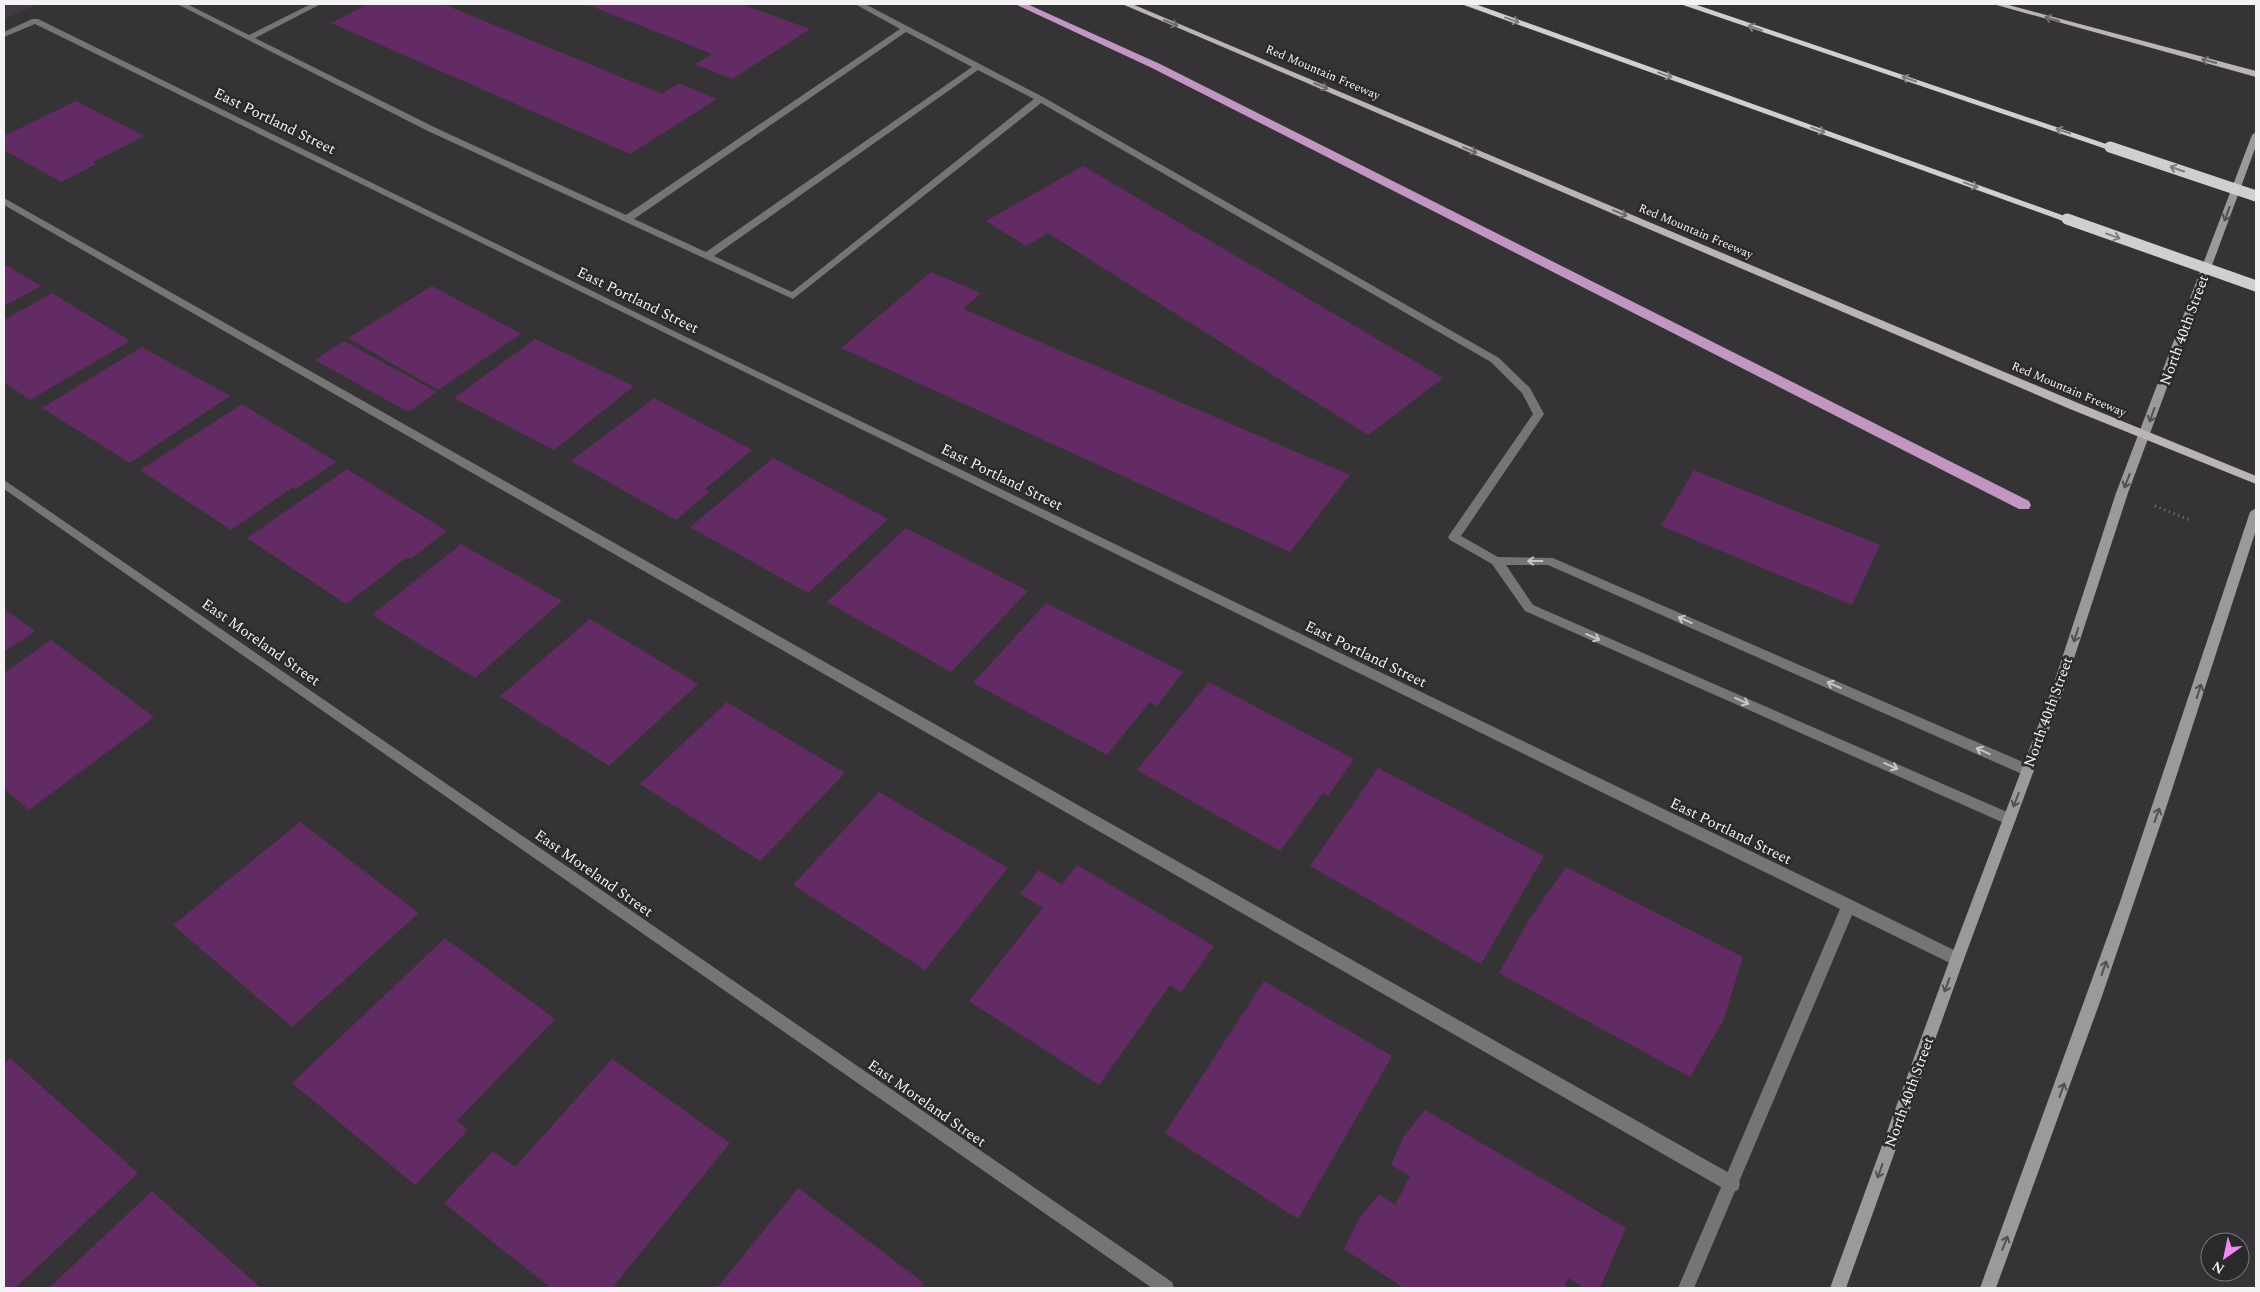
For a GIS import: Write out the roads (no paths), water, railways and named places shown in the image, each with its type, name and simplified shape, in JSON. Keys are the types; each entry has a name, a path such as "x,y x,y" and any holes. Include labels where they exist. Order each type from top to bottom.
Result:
{"highway":[{"path":"1466,4 2256,286"},
{"path":"1685,4 2256,196"}],"main road":[{"name":"Red Mountain Freeway","path":"1126,4 2144,435 2256,480"},
{"path":"1996,4 2256,74"},
{"name":"North 40th Street","path":"1838,1288 1957,958 2058,689 2122,493 2256,135"},
{"path":"1988,1288 2070,1068 2184,738 2256,512"}],"street":[{"path":"181,4 433,130 793,296 1040,99"},
{"path":"193,10 206,4"},
{"path":"249,38 317,4"},
{"path":"859,4 1040,99 1495,360 1520,385 1539,414 1454,537 1496,561 1529,608 2009,819"},
{"name":"East Portland Street","path":"4,35 35,20 672,334 1957,958"},
{"path":"626,219 907,28"},
{"path":"707,256 978,66"},
{"path":"4,201 1732,1184"},
{"name":"East Moreland Street","path":"4,484 1166,1288"},
{"path":"1496,561 1549,561 2027,770"},
{"path":"1686,1288 1732,1184 1849,905"}],"waterway":[{"path":"1020,4 1156,66 2024,505"}]}
